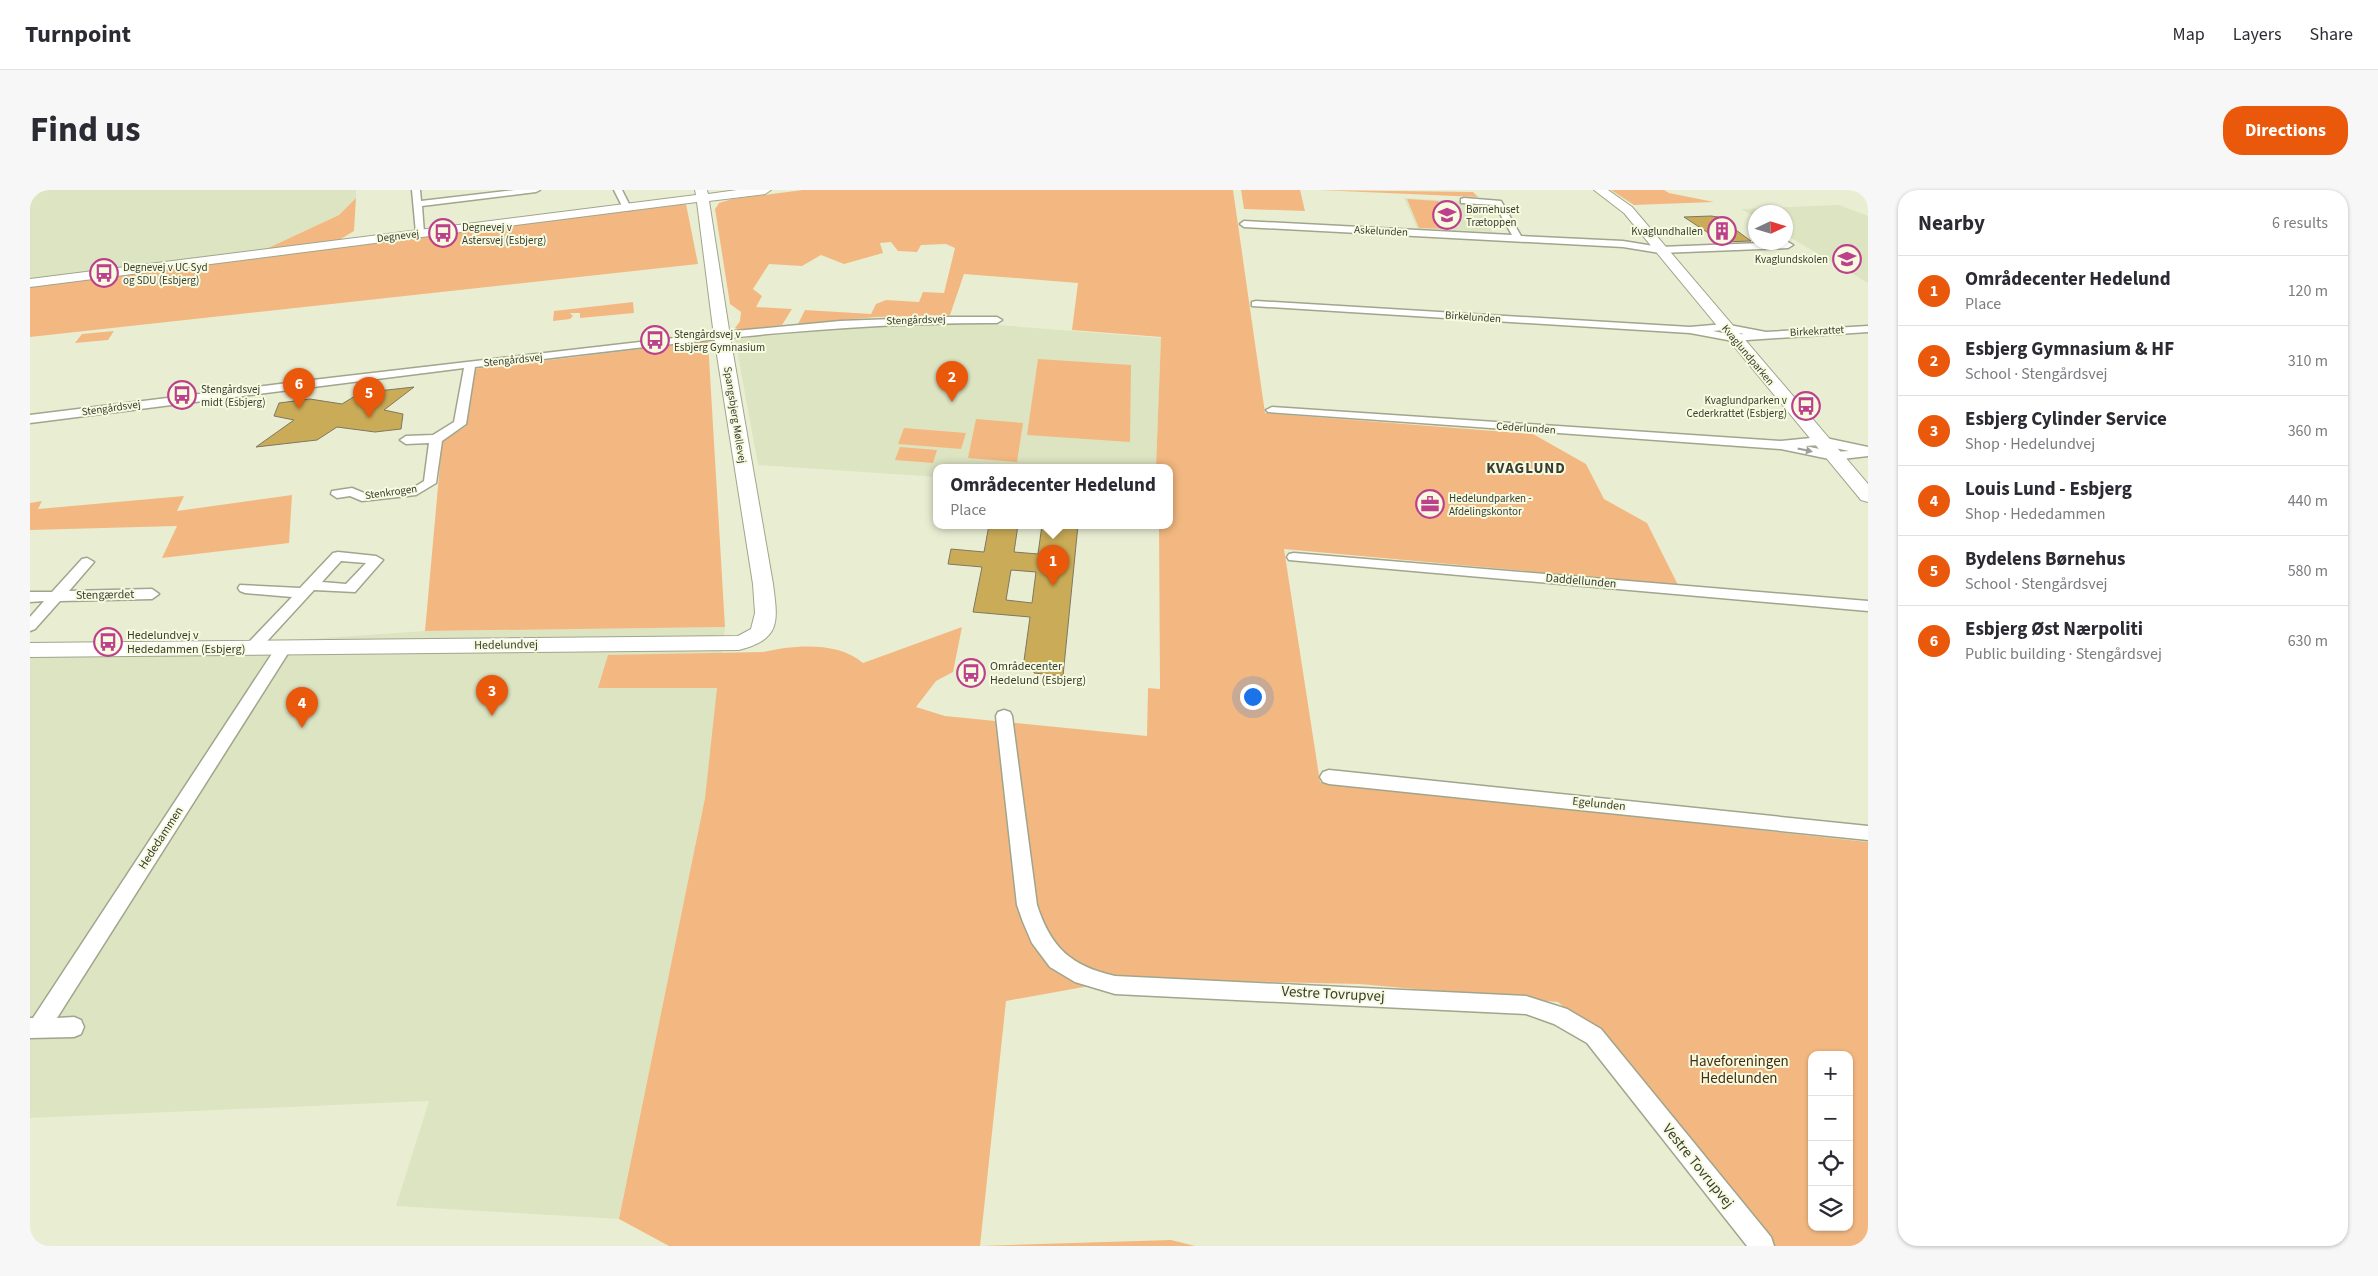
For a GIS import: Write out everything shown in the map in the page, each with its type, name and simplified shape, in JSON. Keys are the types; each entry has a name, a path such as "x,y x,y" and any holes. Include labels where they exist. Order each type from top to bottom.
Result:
{"street":[{"path":"416,190 420,233"},
{"path":"417,204 536,190"},
{"path":"618,190 627,208"},
{"name":"Degnevej","path":"30,282 627,208 702,194 765,190"},
{"name":"Kvaglundparken","path":"1586,190 1654,242"},
{"name":"Kvaglundparken","path":"1600,190 1628,210 1868,496"},
{"name":"Spangsbjerg Møllevej","path":"702,194 722,336 763,584 766,625 758,637"},
{"path":"1464,202 1498,204 1518,239"},
{"name":"Askelunden","path":"1244,224 1623,244 1654,242 1687,247 1748,246"},
{"name":"Birkelunden","path":"1256,304 1729,332"},
{"name":"Stengårdsvej","path":"30,419 722,336 884,321 947,318 997,320"},
{"name":"Birkekrattet","path":"1729,332 1766,334 1868,329"},
{"path":"406,440 436,439 460,424 470,365"},
{"name":"Cederlunden","path":"1272,410 1780,446 1834,456 1868,451"},
{"name":"Stenkrogen","path":"337,494 352,492 362,497 416,491 430,483 436,439"},
{"path":"1821,440 1868,451"},
{"name":"Cederlunden","path":"1780,446 1821,440"},
{"name":"Daddellunden","path":"1294,557 1868,606"},
{"name":"Stengærdet","path":"30,626 87,562"},
{"path":"245,588 307,589 253,647"},
{"name":"Stengærdet","path":"30,597 152,594"},
{"name":"Hedelundvej","path":"30,650 739,643 758,637"},
{"name":"Hededammen","path":"34,1028 284,647"},
{"name":"Vestre Tovrupvej","path":"1004,716 1029,914 1041,942 1053,957 1071,971 1092,981 1116,985 1526,1005 1560,1016 1594,1036 1762,1246"},
{"name":"Egelunden","path":"1329,777 1868,833"},
{"name":"Hededammen","path":"34,1028 74,1027"}],"shaded area":[{"path":"30,190 356,190 356,198 339,215 266,249 30,279 30,200 39,194 30,194"},
{"name":"Børnehuset Trætoppen","path":"1404,198 1475,202 1492,232 1417,228"},
{"name":"Kvaglundskolen","path":"1839,205 1868,216 1868,283 1793,239 1793,207"},
{"path":"973,323 1161,338 1156,464 933,464 933,477 758,465 735,339 884,325"},
{"path":"725,627 705,798 619,1219 396,1206 429,1101 30,1118 30,658 425,631"}],"green space":[{"name":"Haveforeningen Hedelunden","path":"803,190 1233,190 1265,413 1533,434 1586,464 1604,499 1647,523 1678,585 1284,549 1320,782 1868,842 1868,1246 1769,1246 1600,1038 1558,1002 1360,984 1128,979 1006,1001 980,1246 669,1246 619,1219 705,798 717,688 598,688 608,655 763,652 788,648 815,647 841,651 863,663 962,627 953,672 936,681 916,707 945,716 1147,736 1148,688 1160,689 1159,529 1173,529 1173,464 1156,464 1161,337 1072,330 1078,283 964,274 950,315 876,317 798,324 805,310 871,314 876,304 886,300 919,302 923,292 944,293 955,248 946,244 921,245 917,252 898,251 891,242 880,243 883,253 844,264 821,255 802,266 769,264 753,289 762,296 756,307 792,309 782,325 740,330 735,328 740,321 741,312 730,304 715,209 719,203 732,199"},
{"path":"1241,190 1300,190 1305,211 1244,209"},
{"path":"1318,190 1473,192 1478,197"},
{"path":"1611,190 1664,190 1669,193 1714,202 1634,205"},
{"path":"356,198 354,231 339,240 266,249 339,215"},
{"path":"1407,199 1438,201 1452,229 1419,228"},
{"path":"686,204 698,264 30,337 30,286"},
{"path":"633,302 634,313 580,318 580,313 570,313 573,316 570,319 553,321 554,311"},
{"path":"114,331 108,340 75,343 82,334"},
{"path":"708,341 725,627 425,631 442,442 466,426 474,369"},
{"path":"1038,359 1131,365 1130,442 1027,435"},
{"path":"976,419 1023,423 1017,462 968,458"},
{"path":"904,428 966,433 961,449 898,444"},
{"path":"900,447 937,450 933,463 895,460"},
{"path":"292,495 289,543 162,558 177,526 30,530 30,503 42,501 38,509 184,496 177,511"},
{"path":"1171,1240 1195,1246 980,1246"}],"building":[{"name":"Kvaglundhallen","path":"1684,217 1718,217 1748,239 1748,241 1722,242"},
{"path":"414,387 384,410 403,414 401,429 375,432 337,427 317,440 256,447 294,420 274,416 279,403 310,399 342,404 360,393"},
{"path":"988,529 1017,529 1014,552 1038,554 1041,529 1078,529 1063,676 1034,673 1034,669 1023,668 1030,617 973,612 982,567 948,564 951,549 984,552","holes":["1011,570 1036,572 1032,603 1006,600"]}],"place":[{"name":"Børnehuset Trætoppen","path":"1447,215"},
{"name":"Kvaglundhallen","path":"1722,231"},
{"name":"Degnevej v Astersvej (Esbjerg)","path":"443,233"},
{"name":"Kvaglundskolen","path":"1847,259"},
{"name":"Degnevej v UC Syd og SDU (Esbjerg)","path":"104,273"},
{"name":"Stengårdsvej v Esbjerg Gymnasium","path":"655,340"},
{"name":"Stengårdsvej midt (Esbjerg)","path":"182,395"},
{"name":"Esbjerg Gymnasium & HF","path":"952,402"},
{"name":"Kvaglundparken v Cederkrattet (Esbjerg)","path":"1806,406"},
{"name":"Esbjerg Øst Nærpoliti","path":"299,409"},
{"name":"Bydelens Børnehus","path":"369,418"},
{"name":"Hedelundparken - Afdelingskontor","path":"1430,504"},
{"name":"Områdecenter Hedelund","path":"1053,586"},
{"name":"Hedelundvej v Hededammen (Esbjerg)","path":"108,642"},
{"name":"Områdecenter Hedelund (Esbjerg)","path":"971,673"},
{"name":"Esbjerg Cylinder Service","path":"492,716"},
{"name":"Louis Lund - Esbjerg","path":"302,728"}],"district":[{"name":"KVAGLUND","path":"1526,468"}]}
